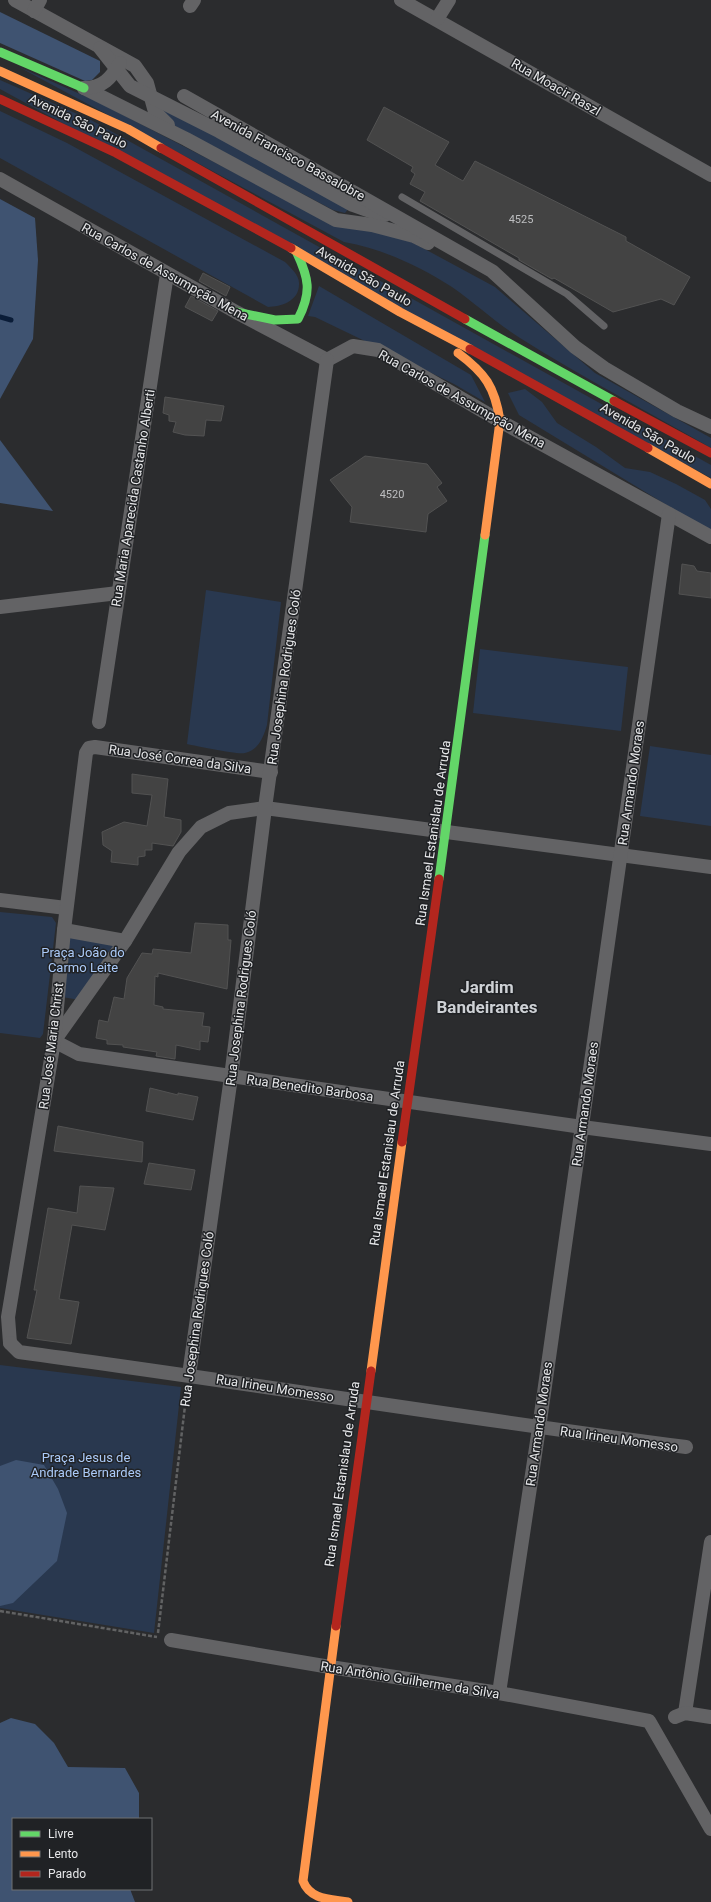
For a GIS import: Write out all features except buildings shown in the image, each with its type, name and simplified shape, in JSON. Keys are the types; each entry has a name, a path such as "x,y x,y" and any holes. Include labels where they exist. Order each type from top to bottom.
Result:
{"main road":[{"path":"0,52 84,88"},
{"name":"Avenida São Paulo","path":"0,71 128,129 533,358 711,453"},
{"name":"Avenida São Paulo","path":"0,98 116,153 296,251 400,312 518,374 711,484"},
{"path":"236,312 273,321 286,322 298,319 306,306 309,290 307,273 296,251"},
{"name":"Rua Ismael Estanislau de Arruda","path":"348,1902 312,1895 304,1889 303,1881 365,1402 407,1101 447,833 500,421 498,401 490,383 479,368 400,312"}],"street":[{"path":"15,0 37,5 100,48 119,64 130,86 219,131 353,205 380,215 391,214"},
{"name":"Rua Moacir Raszl","path":"402,0 711,175"},
{"path":"437,19 448,0"},
{"path":"84,88 98,86 108,81 119,64"},
{"path":"84,88 186,139 336,220 372,225 414,236 492,271 570,344 598,364 677,411 711,427"},
{"name":"Avenida Francisco Bassalobre","path":"184,96 492,271"},
{"path":"151,97 152,106 158,118 186,139"},
{"name":"Rua Carlos de Assumpção Mena","path":"0,179 167,274 327,360 353,346 378,350 500,421 711,537"},
{"name":"Rua Maria Aparecida Castanho Alberti","path":"99,722 167,274"},
{"name":"Rua Josephina Rodrigues Coló","path":"189,1375 231,1077 265,808 327,360"},
{"name":"Rua Armando Moraes","path":"499,1693 539,1428 669,514"},
{"path":"0,607 118,592"},
{"name":"Rua José Correa da Silva","path":"89,748 103,748 271,772"},
{"name":"Rua José Maria Christ","path":"5,1344 4,1319 54,1041 66,908 86,753 89,748"},
{"path":"54,1041 125,941 179,852 201,827 229,814 265,808 711,867"},
{"path":"0,900 66,908"},
{"path":"64,930 125,941"},
{"name":"Rua Benedito Barbosa","path":"54,1041 79,1054 582,1127 711,1144"},
{"name":"Rua Irineu Momesso","path":"5,1344 19,1352 189,1375 539,1428 686,1448"},
{"path":"711,1542 680,1715 711,1717"},
{"name":"Rua Antônio Guilherme da Silva","path":"164,1638 330,1667 499,1693 649,1721 711,1829"}],"lane":[{"path":"402,197 567,294 604,326"}],"path":[{"name":"Rua Josephina Rodrigues Coló","path":"164,1638 189,1375"},
{"path":"0,1611 164,1638"}],"green space":[{"path":"19,67 96,101 334,224 379,230 408,240 495,287 595,373 711,438 711,448 520,338 452,287 427,272 387,254 344,242"},
{"path":"0,80 91,120 711,465 711,478 0,89"},
{"path":"168,108 349,208 345,213 333,210 162,119 162,110"},
{"path":"0,111 67,143 285,262 299,280 298,289 293,299 278,306 268,307 0,158"},
{"path":"319,286 471,375 485,402 454,384 315,317 308,316"},
{"path":"525,389 542,402 557,423 596,447 625,468 650,472 705,500 711,509 711,532 519,415 508,393"},
{"path":"206,590 281,602 267,725 260,742 250,752 226,752 187,744"},
{"path":"480,649 628,667 621,731 473,713"},
{"path":"650,746 711,755 711,826 640,816"},
{"path":"0,912 52,917 56,923 43,1034 40,1038 0,1033"},
{"name":"Praça João do Carmo Leite","path":"65,935 118,945 80,1000 62,997"},
{"name":"Praça Jesus de Andrade Bernardes","path":"0,1365 181,1387 154,1633 0,1608"}],"shaded area":[{"path":"0,12 100,61 100,72 92,80 85,81 0,43"},
{"path":"0,199 35,218 38,260 33,339 0,399"},
{"path":"0,440 53,511 0,503"},
{"path":"16,1460 44,1465 58,1489 67,1513 57,1561 13,1603 0,1606 0,1466"},
{"path":"11,1718 35,1724 54,1743 68,1767 125,1768 139,1793 139,1818 12,1818 12,1890 130,1890 135,1902 0,1902 0,1723"}],"waterway":[{"path":"0,317 11,320"}],"traffic: fast":[{"path":"0,52 84,88"},
{"path":"236,312 275,320 298,319 305,301 307,285 304,269 296,251"},
{"path":"465,319 614,401"},
{"path":"439,879 485,535"}],"traffic: slow":[{"path":"0,71 128,129 161,148"},
{"path":"291,248 400,312 470,349"},
{"path":"458,353 482,374 492,390 500,421"},
{"path":"485,535 500,421"},
{"path":"648,448 711,484"},
{"path":"371,1371 402,1142"},
{"path":"336,1626 303,1881 311,1892 322,1898 348,1902"}],"traffic: jam":[{"path":"0,99 116,153 291,248"},
{"path":"161,148 465,319"},
{"path":"470,349 648,448"},
{"path":"614,401 711,453"},
{"path":"402,1142 439,879"},
{"path":"336,1626 371,1371"}],"district":[{"name":"Jardim Bandeirantes","path":"487,997"}]}
